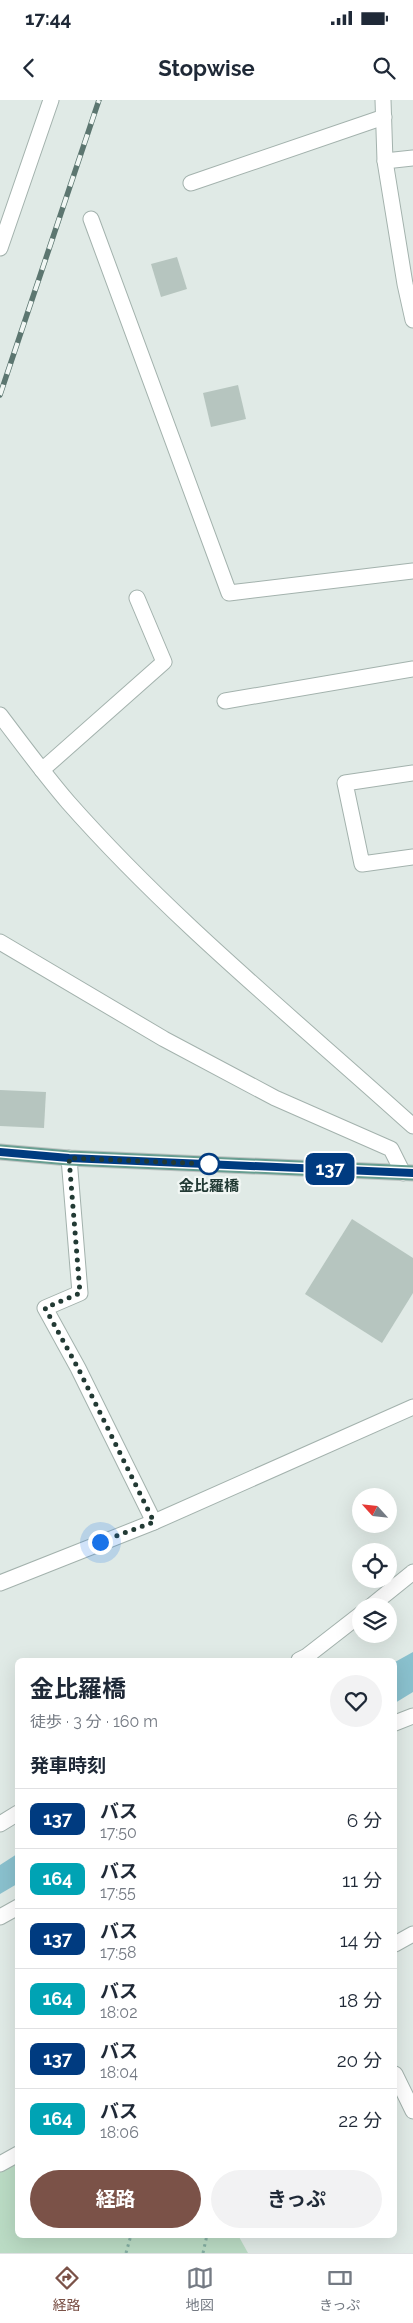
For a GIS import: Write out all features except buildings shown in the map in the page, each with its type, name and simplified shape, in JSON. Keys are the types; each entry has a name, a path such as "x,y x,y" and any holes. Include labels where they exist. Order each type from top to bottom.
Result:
{"main road":[{"path":"0,1152 69,1158 408,1173"}],"street":[{"path":"0,248 50,100"},
{"path":"383,100 385,162 405,284 413,320"},
{"path":"192,183 384,117"},
{"path":"385,162 413,158"},
{"path":"91,219 229,593 413,571"},
{"path":"42,770 164,662 137,598"},
{"path":"225,701 413,669"},
{"path":"0,715 67,801 187,924 276,1006 413,1126"},
{"path":"413,773 345,783 362,864 413,857"},
{"path":"0,942 164,1039 275,1098 391,1149 408,1173"},
{"path":"69,1158 80,1293 45,1308 78,1368 154,1522"},
{"path":"0,1583 154,1522 413,1407"},
{"path":"381,1598 413,1572"},
{"path":"304,1658 352,1621"},
{"path":"397,1722 413,1716"},
{"path":"0,1824 15,1815"},
{"path":"0,1917 15,1909"},
{"path":"397,1943 413,1934"},
{"path":"397,2078 413,2111"},
{"path":"0,2164 15,2156"}],"path":[{"path":"126,2253 130,2238"},
{"path":"203,2253 206,2238"}],"green space":[{"path":"15,2164 15,2238 240,2238 248,2253 0,2253 0,2172"}],"water":[{"path":"413,1652 413,1692 397,1702 397,1661"},
{"path":"15,1855 15,1885 0,1894 0,1865"}],"railway":[{"path":"0,395 99,100"}],"bus line":[{"name":"137","path":"0,1152 69,1158 413,1173"}],"place":[{"name":"金比羅橋","path":"209,1164"}],"route":[{"path":"100,1542 154,1522 133,1476 78,1368 45,1308 80,1293 69,1158 209,1164"}]}
